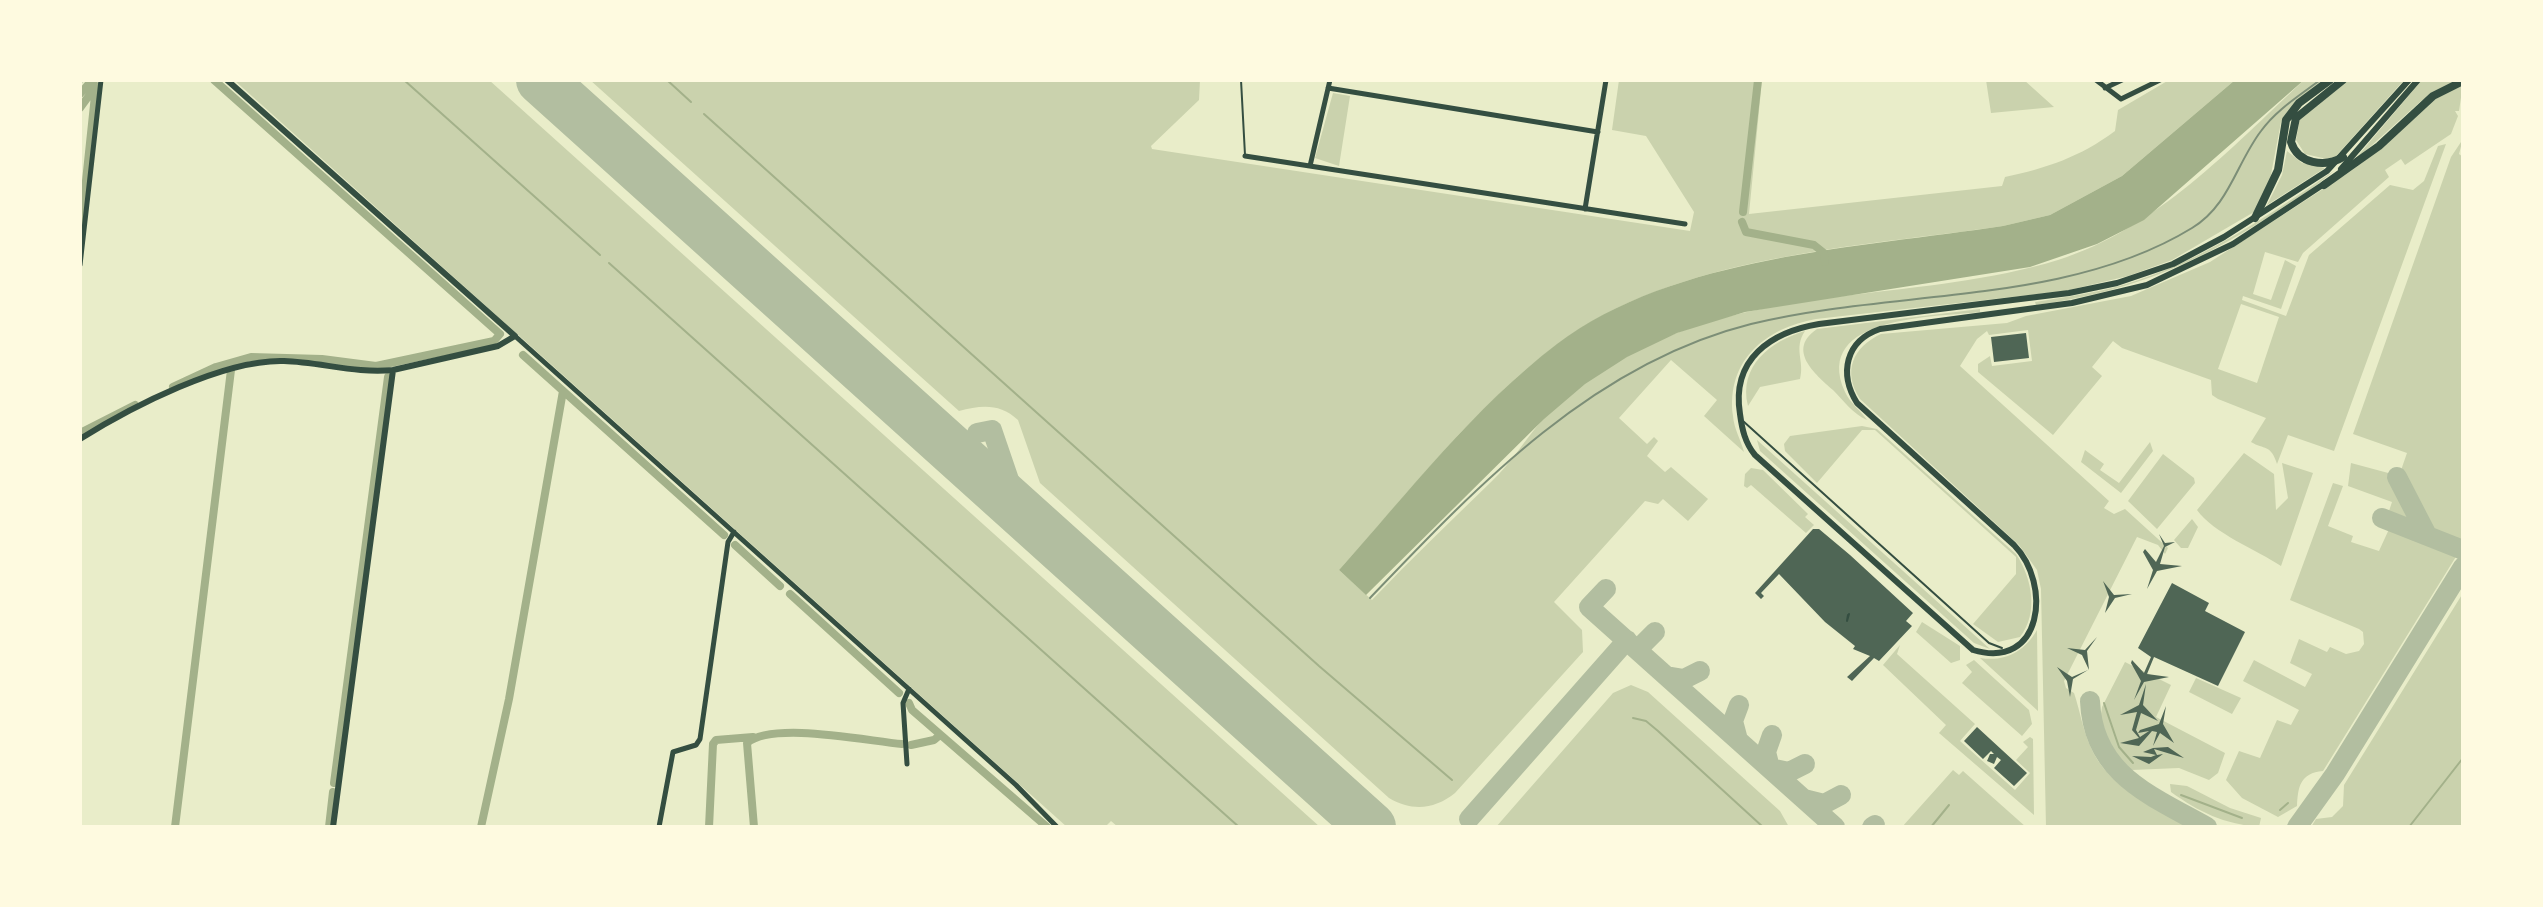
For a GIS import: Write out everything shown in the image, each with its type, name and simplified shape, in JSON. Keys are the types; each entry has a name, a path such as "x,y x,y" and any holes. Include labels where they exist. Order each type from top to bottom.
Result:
{"highway":[{"path":"2255,218 2278,170 2286,120 2299,103 2330,80"},
{"path":"2343,80 2296,118 2291,142 2299,156 2308,161 2321,163 2343,157"},
{"path":"2324,185 2379,146 2433,96 2463,81"}],"street":[{"path":"80,265 101,80"},
{"path":"227,80 909,689 1057,827"},
{"path":"1310,166 1330,80"},
{"path":"1585,209 1606,80"},
{"path":"2096,80 2121,99 2160,80"},
{"path":"2105,88 2122,80"},
{"path":"2409,80 2343,157 2255,218 2203,249 2144,275 2097,288 2031,299 1819,324 1783,332 1759,349 1747,363 1739,391 1740,419 1755,455 1973,650 1994,654 2011,649 2025,638 2035,618 2036,586 2026,560 1857,403 1847,385 1846,366 1862,338 1880,329 2113,295 2170,276 2233,244 2324,185 2381,126 2418,80"},
{"path":"1328,88 1598,132"},
{"path":"1245,156 1685,224"},
{"path":"2031,299 2032,308"},
{"path":"80,439 143,406 237,365 281,361 376,372 498,346 515,336"},
{"path":"333,827 393,370"},
{"path":"659,827 673,752 696,745 702,732 725,559 734,532"},
{"path":"907,764 903,703 909,689"}],"lane":[{"path":"1241,80 1245,156"},
{"path":"1740,419 1989,643 2011,649"}],"shaded area":[{"path":"234,80 489,80 1320,827 1118,827 1111,821 1105,827 1067,827"},
{"path":"590,80 1200,80 1199,100 1151,146 1152,149 1690,231 1694,212 1646,136 1612,130 1619,80 1762,80 1749,214 2002,186 2005,177 2063,160 2102,140 2115,131 2118,110 2169,80 2235,80 2122,176 2050,215 2003,226 1771,260 1713,273 1657,291 1605,314 1558,344 1498,395 1443,451 1339,570 1372,600 1499,474 1553,409 1590,379 1631,354 1694,327 1745,313 2007,273 2058,260 2094,246 2128,228 2190,184 2304,80 2326,80 2281,122 2269,185 2254,212 2172,260 2128,276 2065,291 1816,319 1798,323 1766,339 1743,363 1736,378 1734,421 1744,452 1704,416 1717,400 1671,360 1619,418 1647,444 1654,437 1658,441 1647,456 1665,472 1671,467 1708,499 1688,521 1663,499 1658,504 1645,501 1554,602 1582,630 1583,652 1455,793 1432,805 1415,807 1389,798 1040,483 1018,420 997,408 975,407 959,411"},
{"path":"1986,80 2024,80 2054,107 1991,113"},
{"path":"2235,80 2304,80 2144,220 2097,244 2030,267 1745,312 1677,333 1627,357 1585,384 1544,419 1366,595 1339,570 1498,395 1557,344 1604,314 1656,291 1712,273 1830,250 2003,226 2050,215 2122,176"},
{"path":"2349,80 2404,80 2336,156 2327,159 2305,154 2296,140 2300,118"},
{"path":"2422,80 2459,80 2421,101 2351,164"},
{"path":"2463,84 2459,111 2455,111 2458,116 2451,134 2405,165 2401,159 2385,170 2389,177 2303,253 2298,262 2265,252 2253,294 2271,300 2285,260 2296,266 2281,309 2243,296 2242,300 2286,316 2309,255 2390,185 2413,190 2424,181 2438,146 2446,144 2334,451 2288,435 2277,464 2270,450 2251,442 2266,418 2212,395 2211,380 2122,348 2113,341 2092,367 2102,376 2053,435 1978,372 1978,364 1990,356 1992,366 2032,361 2028,330 1989,335 1987,331 1977,339 1960,366 2109,501 2104,508 2114,514 2125,509 2168,548 2165,554 2158,545 2137,537 2064,681 2066,688 2074,693 2091,748 2109,774 2133,795 2188,827 2046,827 2041,589 2037,570 2019,545 1860,399 1851,370 1857,353 1881,334 2007,323 2026,316 2131,296 2210,262 2351,171 2379,150 2431,101","holes":["2241,304 2279,317 2257,383 2218,369"]},
{"path":"1333,93 1350,96 1339,166 1315,158"},
{"path":"2463,139 2459,154 2463,157 2463,545 2433,532 2399,476 2407,453 2353,434 2451,157"},
{"path":"2287,151 2302,163 2325,168 2267,205 2282,175"},
{"path":"2335,170 2270,216 2186,263 2130,284 2100,293 2036,305 2035,302 2126,284 2181,263 2261,220"},
{"path":"1980,309 1980,312 1910,319 1884,325 1862,334 1846,348 1839,367 1845,392 1867,420 1853,411 1819,377 1804,353 1808,337 1817,329"},
{"path":"1805,331 1799,349 1800,379 1760,387 1748,406 1748,379 1760,357 1780,341"},
{"path":"1862,426 1877,429 2016,554 2026,574 2031,596 2030,617 2020,637 1998,642 1973,624 2016,574 2016,557 1875,430 1862,430 1817,483 1785,451 1784,444 1790,436"},
{"path":"1757,440 1990,649 1974,643 1760,451"},
{"path":"2150,442 2153,451 2121,493 2081,462 2085,450 2104,464 2100,470 2119,483"},
{"path":"2244,453 2274,474 2276,510 2288,498 2282,463 2313,473 2281,566 2224,534 2197,510"},
{"path":"2163,454 2194,478 2195,483 2157,529 2128,501"},
{"path":"2351,463 2392,474 2411,523 2388,514 2392,502 2348,486"},
{"path":"1751,468 1763,470 1808,514 1805,517 1814,525 1806,533 1751,485 1747,488 1744,486 1745,474"},
{"path":"2333,483 2343,486 2328,526 2353,536 2351,542 2379,551 2390,527 2457,555 2323,771 2305,778 2297,806 2278,817 2242,798 2226,780 2239,751 2260,758 2277,720 2291,725 2299,710 2243,681 2254,660 2305,687 2312,674 2290,663 2299,639 2327,652 2330,647 2346,654 2359,651 2364,644 2363,632 2359,629 2290,600"},
{"path":"2192,519 2198,527 2188,548 2181,548 2174,540"},
{"path":"2463,593 2463,827 2311,827 2316,819 2332,817 2343,806 2344,785"},
{"path":"1922,622 1960,646 1960,660 1951,663 1916,632"},
{"path":"2037,630 2038,711 1980,658 2013,654"},
{"path":"1900,645 1897,654 1975,724 1960,741 2015,790 2030,773 2016,760 2028,747 2023,742 2030,737 2033,739 2034,815 1939,733 1946,725 1883,665"},
{"path":"1974,660 2029,710 2032,724 2022,736 1962,683 1972,672 1966,665"},
{"path":"2125,662 2171,685 2156,717 2225,753 2218,773 2209,780 2179,768 2132,770 2121,762 2108,744 2100,721 2102,707"},
{"path":"2196,678 2241,698 2232,714 2189,692"},
{"path":"1631,685 1648,692 1780,811 1789,827 1496,827 1613,693"},
{"path":"1953,770 1959,775 1963,771 2026,827 1902,827"},
{"path":"2170,784 2187,786 2230,808 2261,818 2259,827 2223,820 2202,811 2171,792"}],"building":[{"path":"2026,333 2029,358 1994,362 1991,337"},
{"path":"1813,529 1819,529 1850,555 1913,613 1906,621 1912,626 1879,661 1874,658 1852,681 1847,677 1870,656 1853,649 1855,646 1825,622 1779,574 1761,593 1764,596 1761,599 1755,593"},
{"path":"2159,534 2165,543 2175,542 2165,547 2160,564 2182,566 2157,571 2147,589 2153,570 2143,552 2145,549 2156,562 2164,546"},
{"path":"2103,581 2114,595 2132,594 2115,598 2105,613 2109,597"},
{"path":"2172,583 2209,603 2205,611 2245,632 2218,686 2154,657 2147,674 2169,677 2144,682 2134,700 2141,681 2131,663 2132,660 2144,673 2151,657 2138,648"},
{"path":"2097,637 2087,651 2089,670 2082,655 2067,648 2085,650"},
{"path":"2057,667 2072,677 2088,670 2073,679 2070,697 2067,681"},
{"path":"2146,684 2143,705 2158,721 2141,713 2136,730 2140,737 2149,731 2138,733 2140,730 2159,724 2166,706 2163,724 2174,743 2160,733 2153,746 2157,732 2152,731 2139,746 2120,743 2139,738 2132,730 2137,712 2120,715 2139,705"},
{"path":"1977,727 2027,773 2014,786 1994,768 2001,760 1997,757 1994,764 1987,761 1990,754 1994,754 1991,751 1983,759 1964,741"},
{"path":"2168,747 2184,758 2154,749 2157,755 2163,754 2149,764 2132,756 2151,757 2156,755 2143,752 2153,748"}],"waterway":[{"path":"80,94 92,80"},
{"path":"173,387 216,367 251,357 322,359 376,366 494,341 500,334 214,80"},
{"path":"404,80 600,255"},
{"path":"667,80 691,102"},
{"path":"1743,212 1758,80"},
{"path":"80,108 96,86"},
{"path":"80,238 96,86"},
{"path":"704,114 1319,666 1452,780"},
{"path":"1742,222 1746,232 1814,245 1824,253 1825,262"},
{"path":"609,263 1239,827"},
{"path":"523,355 724,535"},
{"path":"175,827 231,370"},
{"path":"334,783 388,377"},
{"path":"481,827 509,699 563,391"},
{"path":"80,433 135,405"},
{"path":"735,545 780,586"},
{"path":"790,594 899,693"},
{"path":"909,703 912,710 1047,827"},
{"path":"2104,703 2119,747 2133,763"},
{"path":"1633,718 1646,721 1658,731 1763,827"},
{"path":"754,827 747,743 777,733 798,733 902,744"},
{"path":"911,745 934,740 940,735"},
{"path":"709,827 713,744 716,740 753,737"},
{"path":"2409,827 2463,758"},
{"path":"329,827 333,792"},
{"path":"2181,795 2242,818"},
{"path":"2280,810 2288,803"},
{"path":"1931,827 1949,805"}],"taxiway":[{"path":"977,433 992,430 1020,512"},
{"path":"2397,477 2427,535"},
{"path":"2382,518 2463,550"},
{"path":"2297,827 2335,774 2463,567"},
{"path":"1606,589 1589,607 1835,827"},
{"path":"1637,650 1655,632"},
{"path":"1469,819 1627,640"},
{"path":"1666,676 1684,679 1700,671"},
{"path":"2090,701 2094,726 2113,765 2146,792 2207,827"},
{"path":"1738,740 1733,721 1739,705"},
{"path":"1772,735 1766,752 1770,768 1789,772 1805,764"},
{"path":"1804,799 1824,804 1841,795"},
{"path":"1361,818 1376,827"}],"runway":[{"path":"541,80 1371,827"}],"tram line":[{"path":"1370,598 1453,513 1542,433 1640,367 1694,342 1751,324 1805,313 2034,283 2089,271 2142,253 2205,219 2224,196 2267,123 2320,80"}]}
